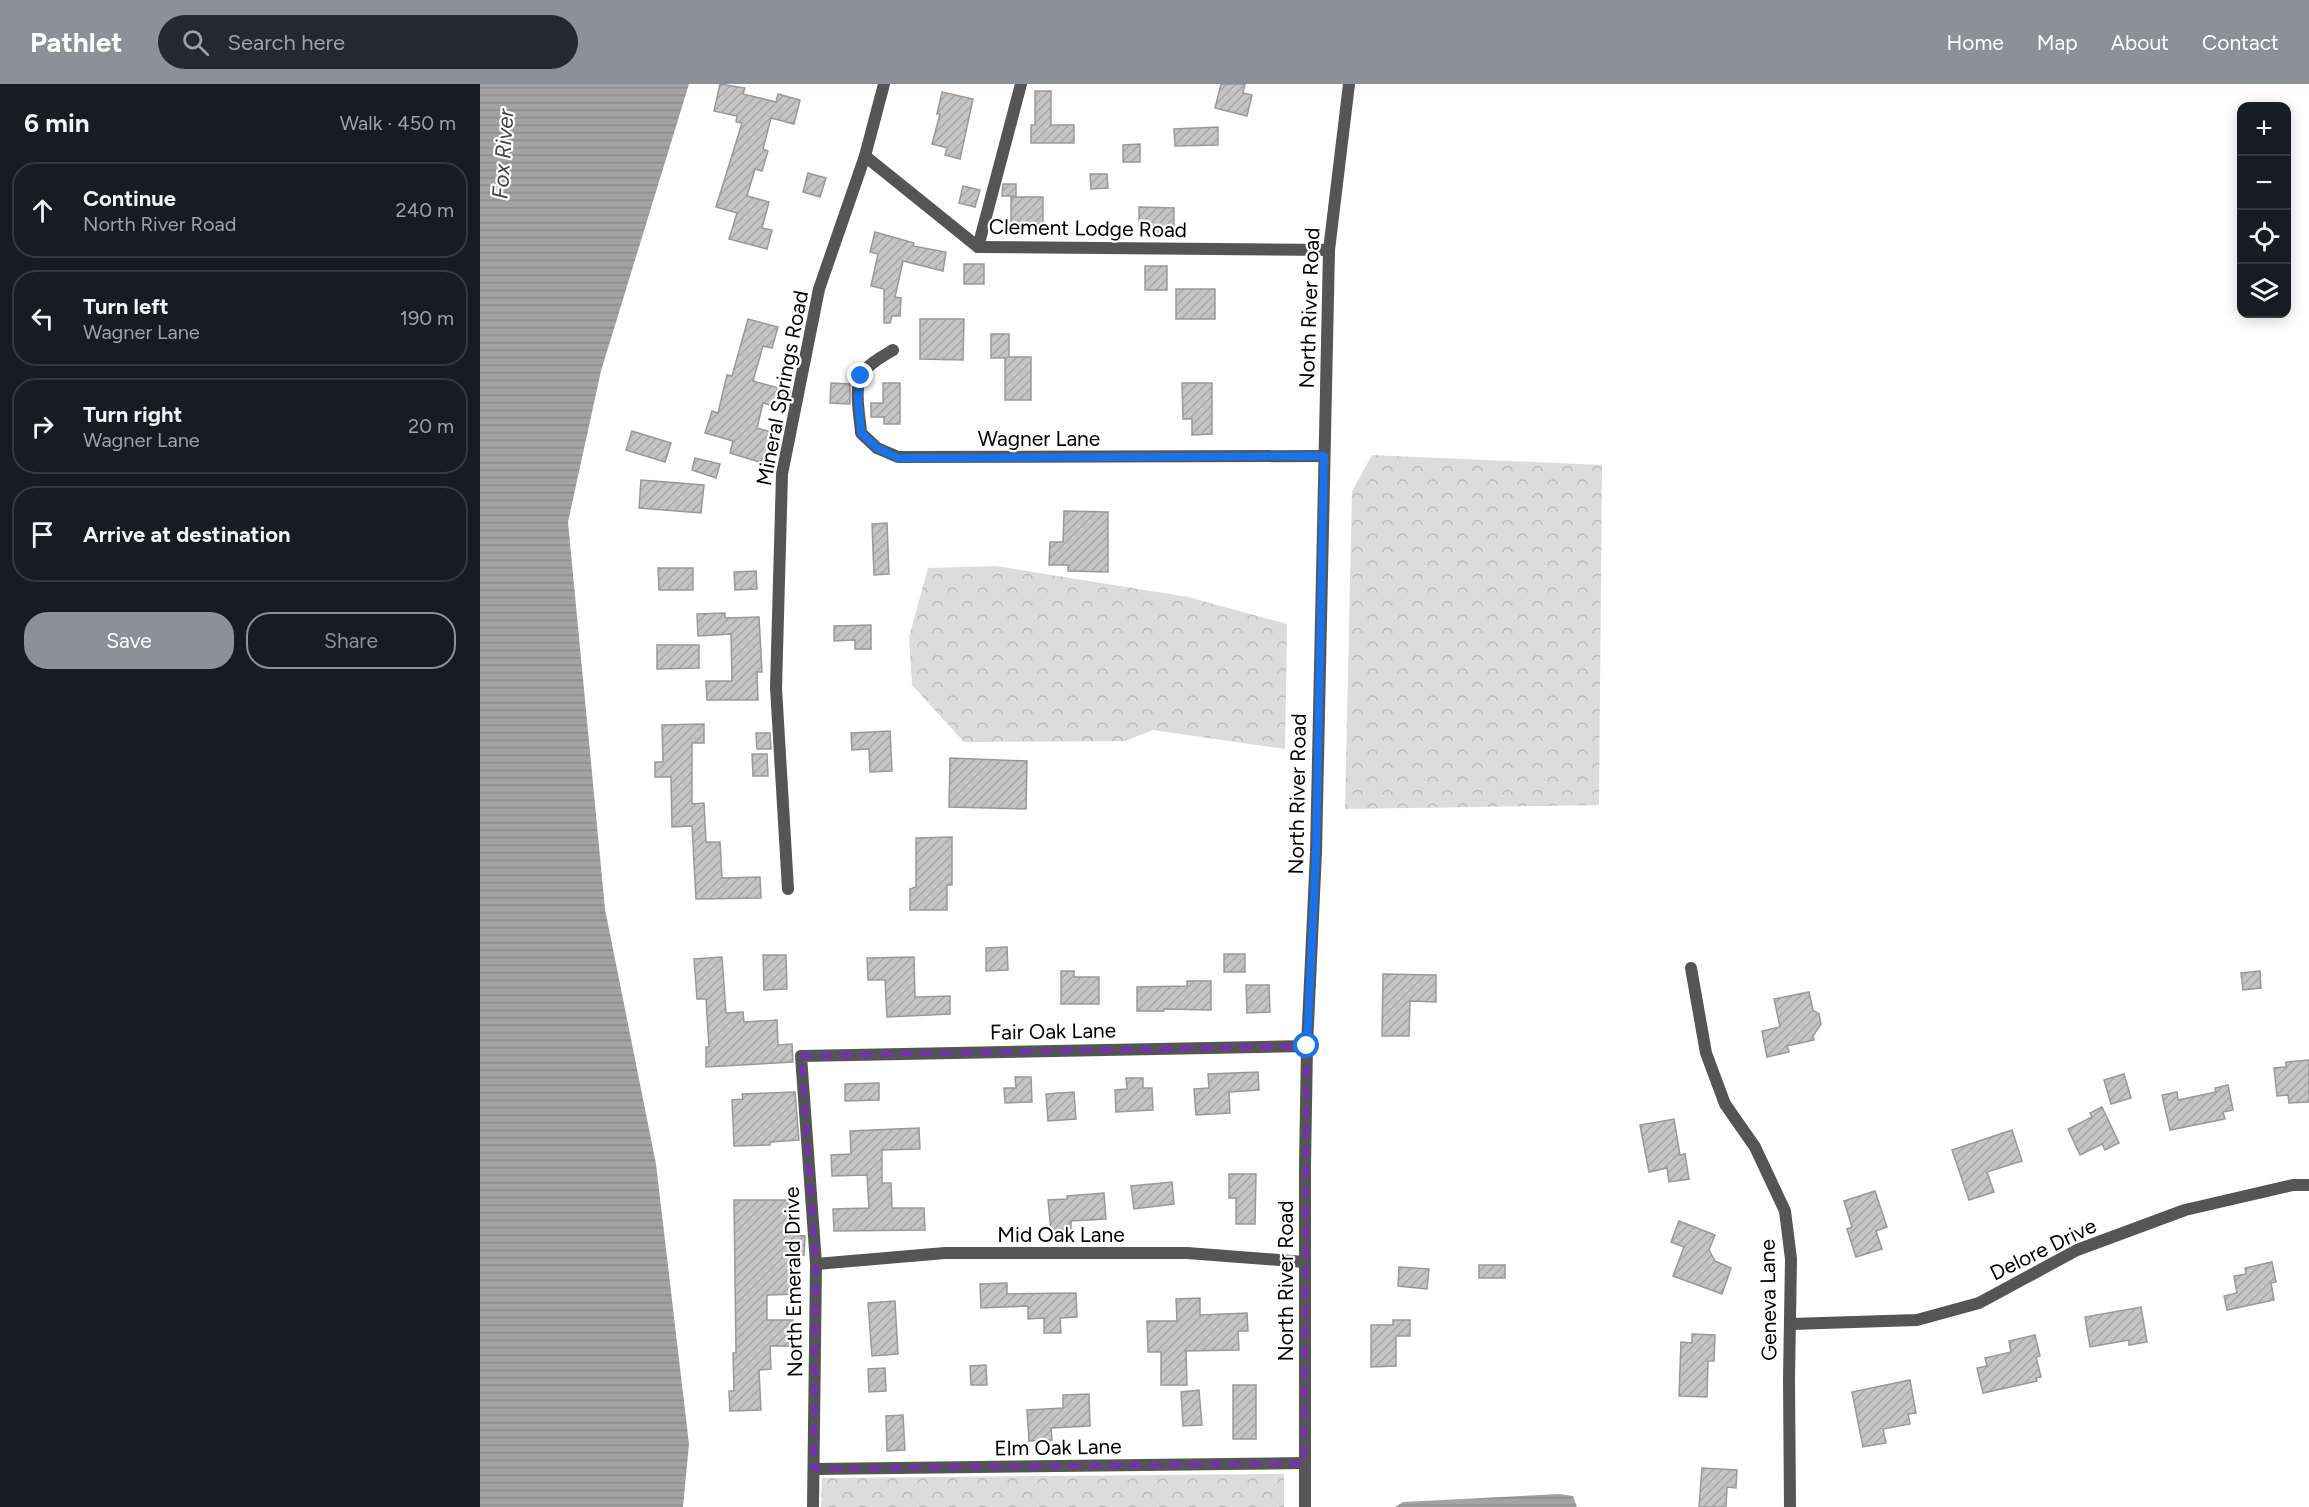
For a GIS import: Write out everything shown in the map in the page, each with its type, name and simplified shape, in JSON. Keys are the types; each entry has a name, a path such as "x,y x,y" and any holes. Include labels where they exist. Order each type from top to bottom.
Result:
{"street":[{"name":"Mineral Springs Road","path":"788,889 776,688 782,474 819,289 866,156 884,84"},
{"name":"Clement Lodge Road","path":"1021,84 978,246 1329,250"},
{"name":"North River Road","path":"1305,1507 1307,1046 1315,875 1329,250 1349,84"},
{"path":"866,156 978,246"},
{"name":"Wagner Lane","path":"893,350 878,358 861,376 858,398 861,433 877,448 898,458 1324,456"},
{"name":"Geneva Lane","path":"1691,968 1706,1053 1725,1104 1755,1147 1785,1211 1791,1259 1790,1507"},
{"name":"Fair Oak Lane","path":"801,1056 1307,1046"},
{"name":"North Emerald Drive","path":"801,1056 816,1264 813,1507"},
{"name":"Delore Drive","path":"1791,1324 1917,1320 1979,1302 2078,1250 2185,1210 2293,1185 2309,1185"},
{"name":"Mid Oak Lane","path":"816,1264 945,1253 1187,1253 1305,1262"},
{"name":"Elm Oak Lane","path":"814,1469 1304,1463"}],"highlighted area":[{"path":"1307,1046 1304,1463 814,1469 816,1264 801,1056"}],"green space":[{"path":"1372,455 1602,465 1599,805 1345,809 1352,491"},
{"path":"996,566 1188,597 1287,624 1285,749 1153,730 1125,741 964,742 912,685 909,637 928,568"},
{"path":"1284,1474 1284,1507 821,1507 822,1478"}],"water":[{"name":"Fox River","path":"480,84 689,84 601,371 568,522 605,909 656,1164 689,1444 683,1507 480,1507"},
{"path":"1559,1494 1573,1496 1577,1507 1395,1507 1403,1502"}],"building":[{"path":"720,84 745,88 743,94 776,102 778,94 800,100 794,124 771,118 763,149 768,151 762,171 755,169 747,196 769,202 762,228 772,230 767,249 729,239 737,213 716,207 742,123 736,122 737,116 714,111"},
{"path":"1221,84 1245,84 1243,93 1252,95 1247,116 1215,108"},
{"path":"1035,91 1051,91 1051,125 1074,125 1074,143 1031,143 1031,125 1035,125"},
{"path":"942,92 973,99 960,159 945,155 947,148 932,144 940,114 937,114"},
{"path":"1218,127 1218,145 1175,146 1174,129"},
{"path":"1140,144 1140,162 1123,162 1123,145"},
{"path":"808,173 826,178 820,197 803,192"},
{"path":"1090,174 1107,174 1108,188 1091,189"},
{"path":"1003,184 1016,184 1016,196 1002,196"},
{"path":"963,186 980,190 975,207 959,203"},
{"path":"1011,197 1043,197 1043,224 1011,224"},
{"path":"1139,207 1174,208 1174,234 1146,234 1146,226 1139,226"},
{"path":"875,232 914,243 913,246 946,252 943,271 903,261 895,297 901,298 900,316 892,316 890,323 884,323 884,289 871,286 878,254 870,252"},
{"path":"964,264 984,264 984,284 964,284"},
{"path":"1145,266 1167,266 1167,290 1145,290"},
{"path":"1176,289 1215,289 1215,319 1176,319"},
{"path":"748,319 778,327 772,348 763,346 753,381 790,391 786,409 763,403 757,428 775,433 766,464 730,453 733,441 705,433 712,411 718,413 727,375 732,376"},
{"path":"920,319 964,319 963,360 920,359"},
{"path":"991,334 1009,334 1009,357 1031,357 1031,400 1005,400 1005,358 991,358"},
{"path":"831,383 850,384 850,404 830,403"},
{"path":"883,383 900,383 900,424 884,424 884,417 871,417 871,403 883,403"},
{"path":"1182,383 1212,383 1212,434 1192,435 1192,419 1183,419"},
{"path":"632,431 671,443 665,462 626,450"},
{"path":"695,458 720,464 716,478 692,470"},
{"path":"641,480 704,485 701,513 639,508"},
{"path":"1064,511 1108,512 1108,572 1068,571 1068,565 1049,565 1050,542 1063,542"},
{"path":"887,523 889,574 874,575 872,524"},
{"path":"658,568 693,568 693,590 659,590"},
{"path":"756,571 757,589 735,590 734,572"},
{"path":"725,613 725,618 759,617 762,672 757,672 758,700 707,700 706,681 732,681 731,634 698,636 697,614"},
{"path":"871,625 871,649 855,649 855,640 834,641 834,626"},
{"path":"657,645 699,645 699,668 657,669"},
{"path":"704,724 704,743 692,743 692,804 704,803 706,842 720,842 722,878 760,877 761,898 696,899 692,826 672,827 671,777 655,777 655,762 663,762 662,725"},
{"path":"890,731 892,771 870,772 869,749 852,750 851,733"},
{"path":"756,733 770,733 771,749 757,749"},
{"path":"752,754 767,754 768,776 753,776"},
{"path":"950,758 1027,761 1026,809 949,807"},
{"path":"952,837 952,885 947,885 947,910 910,910 910,889 916,887 916,838"},
{"path":"1007,947 1008,970 986,971 986,948"},
{"path":"1224,954 1245,954 1245,972 1224,972"},
{"path":"763,955 786,955 787,989 764,990"},
{"path":"722,957 726,1013 743,1012 744,1022 777,1020 778,1045 792,1044 793,1062 706,1067 706,1047 709,1047 706,999 697,999 694,959"},
{"path":"914,957 915,997 950,996 950,1014 887,1017 885,980 868,980 867,958"},
{"path":"1061,971 1074,971 1074,977 1099,977 1099,1004 1061,1004"},
{"path":"2260,971 2261,988 2243,990 2241,973"},
{"path":"1383,974 1436,975 1436,1002 1410,1001 1409,1036 1382,1036"},
{"path":"1187,981 1211,981 1211,1010 1137,1011 1137,987 1187,986"},
{"path":"1246,985 1269,985 1270,1012 1247,1013"},
{"path":"1809,992 1813,1010 1819,1014 1821,1024 1813,1036 1814,1040 1787,1046 1789,1052 1767,1057 1762,1031 1780,1027 1774,999"},
{"path":"2309,1060 2309,1102 2289,1103 2288,1095 2277,1096 2274,1068 2286,1067 2286,1062"},
{"path":"1258,1072 1259,1090 1229,1092 1230,1113 1196,1115 1194,1089 1209,1088 1208,1074"},
{"path":"2124,1074 2131,1098 2111,1104 2104,1080"},
{"path":"1015,1077 1031,1077 1032,1102 1005,1103 1004,1088 1016,1088"},
{"path":"1126,1078 1143,1078 1143,1088 1152,1088 1153,1110 1116,1112 1115,1090 1127,1089"},
{"path":"879,1083 879,1100 845,1101 845,1084"},
{"path":"2228,1085 2233,1110 2223,1112 2225,1119 2170,1130 2162,1095 2177,1092 2178,1100 2216,1092 2215,1088"},
{"path":"795,1092 799,1140 770,1142 770,1145 734,1146 732,1100 743,1099 742,1094"},
{"path":"1074,1092 1076,1119 1048,1121 1046,1094"},
{"path":"2102,1107 2119,1143 2105,1150 2102,1144 2080,1155 2068,1129 2092,1117 2090,1113"},
{"path":"1674,1119 1680,1155 1685,1154 1689,1179 1669,1182 1667,1168 1649,1172 1640,1125"},
{"path":"919,1128 920,1149 882,1150 882,1183 891,1183 892,1208 924,1208 925,1230 834,1231 833,1209 869,1208 867,1175 832,1176 831,1155 851,1154 850,1131"},
{"path":"2012,1130 2022,1161 1987,1172 1994,1192 1969,1200 1952,1150"},
{"path":"1229,1174 1256,1174 1255,1224 1236,1224 1236,1198 1229,1198"},
{"path":"1172,1182 1174,1204 1134,1209 1131,1186"},
{"path":"1875,1191 1887,1227 1876,1231 1882,1249 1856,1257 1847,1229 1852,1227 1844,1201"},
{"path":"1104,1193 1106,1219 1071,1221 1071,1229 1051,1231 1048,1200"},
{"path":"734,1200 788,1200 788,1235 805,1236 804,1255 797,1255 798,1294 767,1295 767,1320 793,1320 793,1346 770,1346 771,1369 759,1370 761,1410 730,1411 729,1391 734,1391 733,1353 736,1353"},
{"path":"1679,1221 1715,1235 1709,1250 1715,1261 1731,1268 1722,1294 1673,1276 1684,1247 1671,1242"},
{"path":"2272,1262 2276,1282 2271,1283 2274,1300 2227,1310 2224,1296 2237,1293 2234,1276 2246,1274 2245,1268"},
{"path":"1479,1265 1505,1265 1505,1278 1479,1278"},
{"path":"1399,1267 1429,1269 1427,1289 1398,1286"},
{"path":"1007,1283 1007,1294 1076,1293 1077,1317 1060,1318 1061,1333 1044,1333 1044,1318 1028,1319 1028,1306 981,1308 980,1284"},
{"path":"1200,1298 1200,1315 1247,1313 1248,1331 1238,1331 1239,1350 1186,1351 1187,1385 1161,1385 1161,1352 1148,1352 1147,1321 1177,1321 1176,1299"},
{"path":"895,1301 898,1354 872,1356 868,1303"},
{"path":"2141,1307 2147,1342 2129,1345 2129,1340 2090,1347 2085,1317"},
{"path":"1393,1320 1410,1320 1410,1336 1396,1336 1396,1366 1371,1367 1371,1325 1393,1325"},
{"path":"1692,1334 1715,1335 1714,1361 1708,1361 1707,1397 1679,1396 1681,1342 1692,1343"},
{"path":"2035,1335 2040,1356 2036,1357 2041,1377 2036,1378 2037,1381 1983,1393 1977,1368 1987,1366 1985,1358 2011,1352 2009,1341"},
{"path":"986,1365 987,1385 971,1385 970,1366"},
{"path":"885,1368 886,1391 869,1392 868,1369"},
{"path":"1910,1380 1916,1413 1908,1414 1910,1424 1883,1429 1886,1443 1863,1447 1852,1392"},
{"path":"1233,1385 1256,1385 1256,1439 1233,1439"},
{"path":"1199,1390 1202,1425 1183,1426 1181,1392"},
{"path":"1089,1394 1090,1426 1051,1428 1052,1440 1029,1441 1027,1410 1063,1408 1063,1395"},
{"path":"903,1415 905,1450 887,1451 886,1416"},
{"path":"1702,1468 1737,1470 1736,1488 1727,1487 1726,1507 1699,1507"}],"route":[{"path":"861,376 858,398 861,433 877,448 898,458 1324,456 1316,852 1307,1046"}]}
